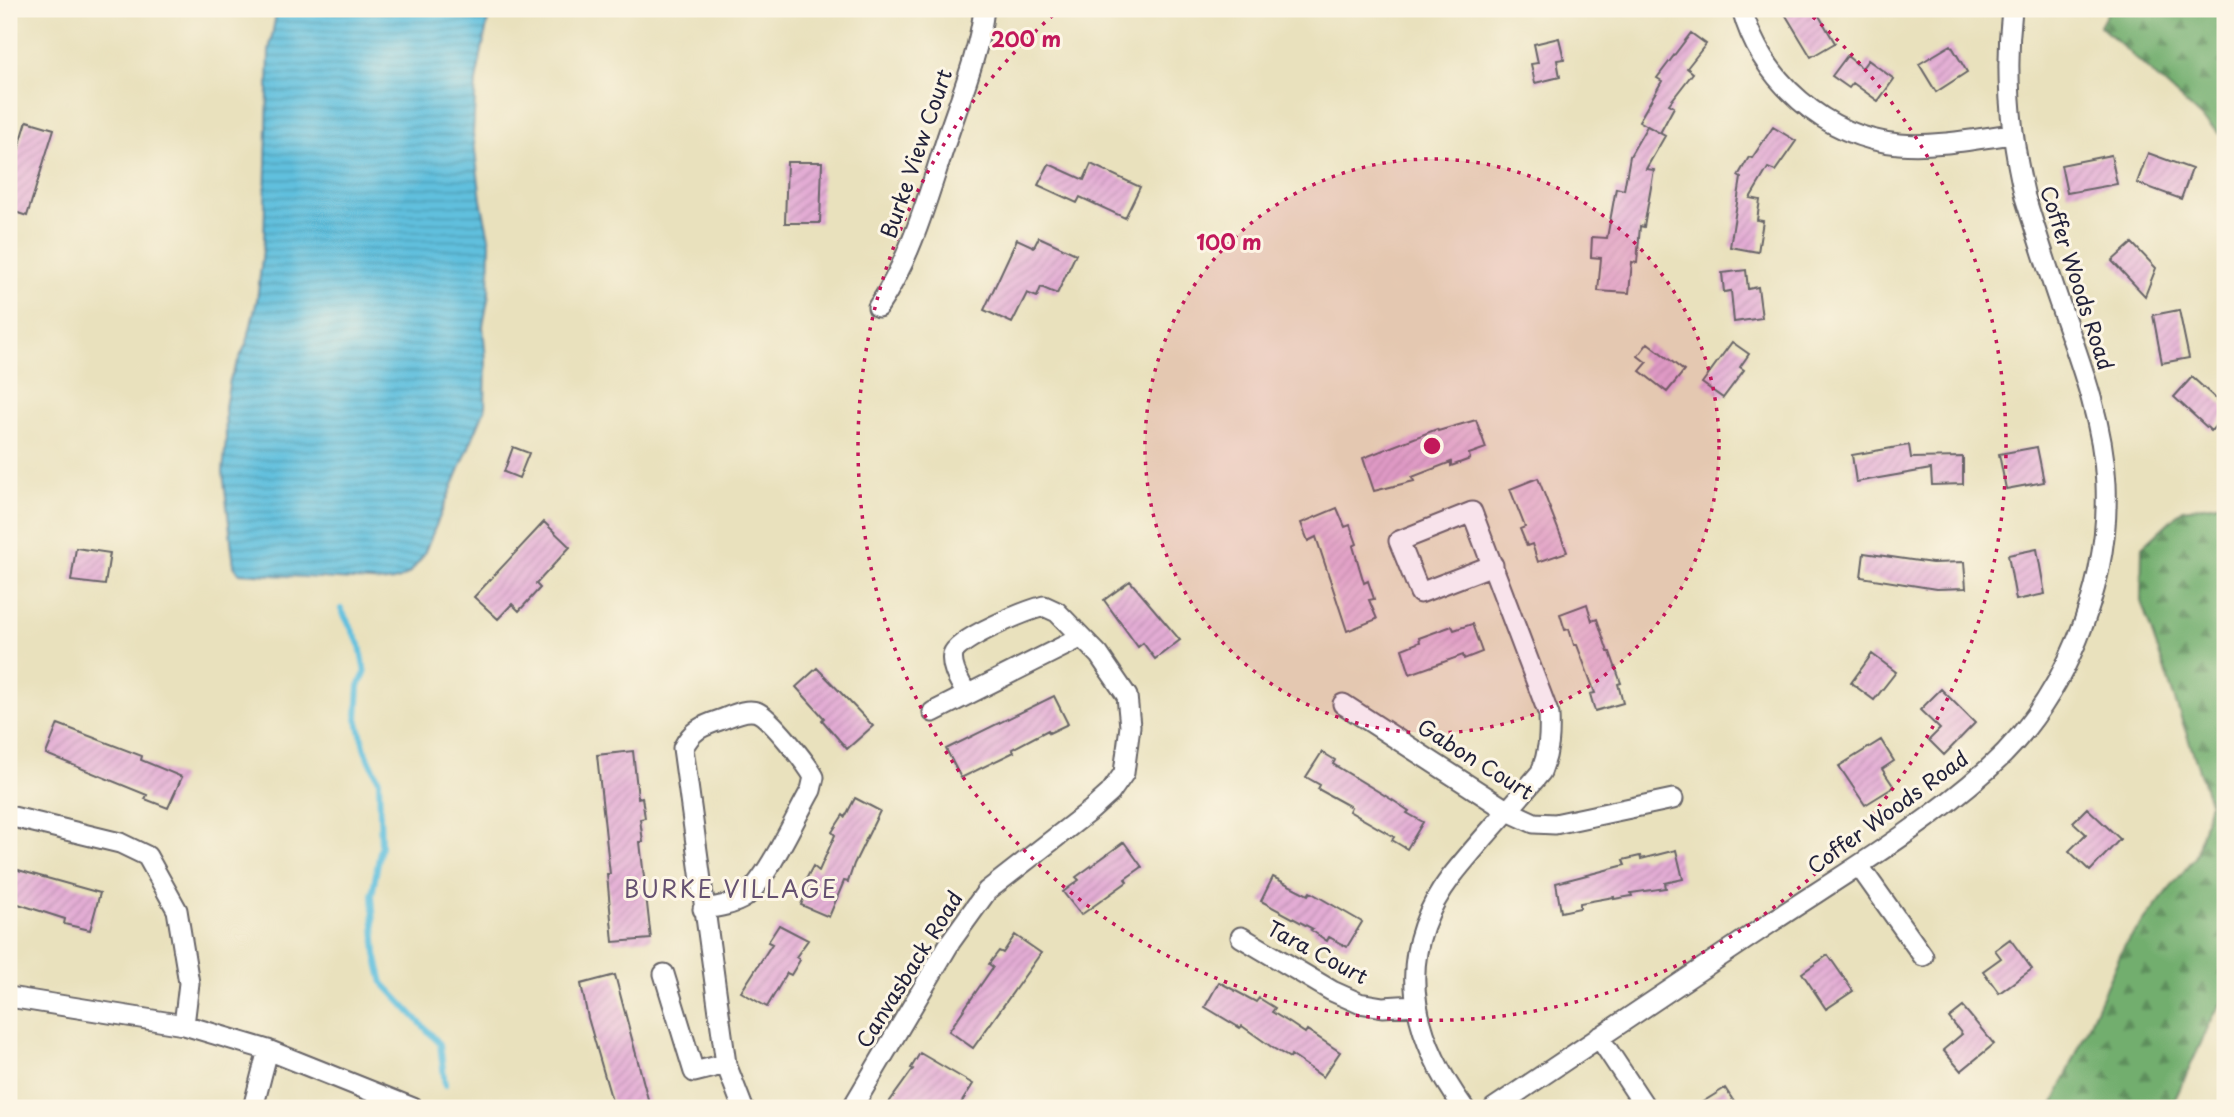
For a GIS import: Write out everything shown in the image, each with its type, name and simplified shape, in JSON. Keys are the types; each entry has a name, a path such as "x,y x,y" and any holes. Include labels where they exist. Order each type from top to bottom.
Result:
{"street":[{"name":"Burke View Court","path":"878,307 894,284 920,218 970,70 984,9"},
{"path":"1742,9 1746,27 1768,68 1803,105 1843,128 1885,142 1902,144 1938,144 2011,134"},
{"name":"Coffer Woods Road","path":"1494,1108 1859,866 1949,801 1989,768 2036,713 2078,638 2099,573 2106,512 2106,482 2096,415 2025,197 2011,134 2009,65 2012,9"},
{"path":"1464,1108 1447,1085 1431,1054 1415,1005 1419,938 1429,914 1450,878 1541,772 1548,757 1549,715 1539,686 1493,565 1472,512 1399,541 1420,593 1493,565"},
{"name":"Canvasback Road","path":"852,1108 951,941 987,891 1091,810 1110,793 1124,773 1130,726 1127,696 1099,655 1057,612 1044,606 1028,610 962,642 953,653 953,666 967,695"},
{"path":"933,712 1080,638"},
{"name":"Gabon Court","path":"1343,704 1508,811 1534,822 1555,824 1673,799"},
{"path":"703,909 726,905 743,898 760,881 811,790 814,777 808,766 765,717 755,711 741,712 699,727 689,736 683,748 703,909 726,1064 743,1108"},
{"path":"9,816 120,843 147,856 177,909 189,983 184,1025"},
{"path":"1859,866 1923,956"},
{"name":"Tara Court","path":"1241,937 1332,991 1359,1003 1384,1007 1415,1005"},
{"path":"664,974 694,1072 726,1064"},
{"path":"9,997 184,1025 268,1050 413,1108"},
{"path":"1599,1037 1646,1108"},
{"path":"253,1108 268,1050"}],"green space":[{"path":"2110,9 2225,9 2225,139 2100,26"},
{"path":"2225,503 2225,997 2171,1108 2052,1108 2124,946 2196,856 2210,802 2141,601 2142,547 2183,509"}],"water":[{"path":"277,9 490,9 476,81 473,133 481,200 490,242 489,294 483,326 486,360 485,409 424,554 409,573 394,581 239,573 234,566 223,472 225,407 230,379 247,342 257,300 264,241 269,51"}],"building":[{"path":"1782,9 1815,9 1835,43 1811,57"},
{"path":"1691,33 1706,44 1687,68 1693,73 1669,104 1674,107 1660,133 1639,121 1662,81 1657,78"},
{"path":"1559,38 1564,59 1557,60 1560,77 1535,83 1531,64 1538,63 1534,44"},
{"path":"1951,45 1967,72 1936,92 1919,64"},
{"path":"1847,56 1862,68 1868,60 1894,79 1878,101 1853,83 1849,88 1832,76"},
{"path":"27,121 54,129 27,216 9,210 12,191 9,190 9,165 13,167"},
{"path":"1647,126 1665,136 1646,169 1654,170 1644,227 1640,226 1637,263 1632,262 1629,293 1598,291 1601,258 1591,257 1592,237 1607,238 1616,188 1624,190 1630,156"},
{"path":"1773,127 1796,141 1775,171 1768,168 1750,198 1760,200 1757,220 1763,221 1758,252 1730,247 1741,178 1738,176"},
{"path":"2148,153 2192,169 2181,199 2137,183"},
{"path":"2111,155 2117,184 2067,193 2061,165"},
{"path":"787,162 822,162 820,223 785,223"},
{"path":"1049,164 1084,180 1091,164 1140,187 1125,218 1080,197 1077,203 1038,185"},
{"path":"1039,237 1076,254 1057,294 1041,287 1037,297 1027,293 1012,323 984,310 1017,239 1034,247"},
{"path":"2132,243 2156,268 2145,296 2112,261"},
{"path":"1746,270 1748,289 1758,287 1762,318 1734,322 1731,291 1724,292 1722,273"},
{"path":"2179,310 2189,358 2162,363 2153,315"},
{"path":"1732,342 1749,354 1740,367 1744,370 1723,398 1702,383"},
{"path":"1648,343 1684,371 1667,392 1640,371 1647,363 1638,356"},
{"path":"2192,377 2225,407 2225,415 2211,431 2174,397"},
{"path":"1476,420 1486,448 1469,454 1470,459 1451,466 1451,462 1412,477 1414,481 1374,491 1363,458 1437,429 1438,431"},
{"path":"1909,445 1911,458 1963,457 1963,484 1932,485 1931,469 1856,482 1852,455"},
{"path":"513,447 529,453 519,478 504,472"},
{"path":"2037,447 2044,482 2006,489 1999,454"},
{"path":"1538,478 1567,552 1538,562 1532,544 1527,546 1520,529 1525,527 1510,489"},
{"path":"1337,508 1345,527 1350,525 1357,544 1353,546 1364,583 1368,581 1374,599 1369,600 1377,619 1347,631 1316,537 1308,541 1301,523"},
{"path":"544,522 570,547 536,584 540,588 519,611 512,604 498,619 474,597"},
{"path":"76,548 110,553 105,585 71,581"},
{"path":"2037,549 2045,594 2016,600 2008,555"},
{"path":"1864,553 1932,563 1964,562 1966,588 1936,589 1861,577"},
{"path":"1130,581 1180,640 1155,659 1143,643 1138,647 1104,600"},
{"path":"1587,604 1592,621 1597,619 1610,652 1621,683 1618,684 1623,703 1595,711 1590,694 1595,693 1577,645 1574,645 1569,629 1565,630 1560,614"},
{"path":"1472,624 1482,652 1464,659 1463,655 1410,674 1402,649 1420,642 1419,638 1452,626 1454,630"},
{"path":"1872,654 1896,672 1874,700 1851,683"},
{"path":"817,668 873,726 847,749 796,687"},
{"path":"1941,689 1975,723 1944,755 1929,740 1940,729 1920,710"},
{"path":"1054,696 1068,724 1049,733 1048,730 1012,749 1014,752 961,778 946,749"},
{"path":"58,724 142,756 141,760 182,777 168,808 145,799 147,795 46,754"},
{"path":"1881,740 1894,761 1882,769 1894,787 1865,805 1839,766"},
{"path":"633,751 638,798 642,797 645,818 640,819 643,842 640,842 651,939 613,942 607,874 610,874 597,755"},
{"path":"1322,752 1335,760 1333,764 1423,822 1407,849 1392,840 1394,837 1349,811 1351,807 1318,789 1320,785 1306,777"},
{"path":"855,798 880,811 829,917 801,905 809,885 804,883 813,866 819,871 835,835 832,832 843,815 845,817"},
{"path":"2087,808 2120,839 2090,871 2069,851 2086,834 2073,822"},
{"path":"1124,842 1142,867 1125,879 1127,882 1081,915 1063,892 1079,880 1076,877"},
{"path":"1676,850 1683,879 1665,883 1666,888 1580,903 1580,908 1561,912 1556,883 1625,865 1623,860 1640,856 1641,859"},
{"path":"11,868 100,893 90,930 64,924 65,919 9,901"},
{"path":"1273,877 1308,895 1310,892 1362,922 1347,947 1329,937 1327,941 1311,930 1313,929 1261,901"},
{"path":"779,925 808,940 796,957 800,960 791,975 787,973 767,1007 741,992 772,944 768,942"},
{"path":"1015,935 1041,953 973,1048 949,1031 993,967 989,964 999,951 1003,953"},
{"path":"2010,939 2032,969 1999,993 1983,971 2001,958 1995,950"},
{"path":"1828,955 1853,991 1826,1009 1802,973"},
{"path":"615,975 649,1103 628,1108 614,1108 581,984"},
{"path":"1219,982 1256,1002 1259,998 1275,1008 1272,1012 1305,1033 1307,1030 1340,1052 1323,1077 1291,1055 1290,1058 1242,1026 1240,1028 1205,1007"},
{"path":"1963,1007 1994,1044 1961,1071 1943,1050 1962,1034 1949,1018"},
{"path":"920,1053 973,1084 958,1108 885,1108 913,1069 911,1068"},
{"path":"1725,1088 1738,1108 1693,1108"}],"waterway":[{"path":"341,609 360,645 365,673 359,686 357,718 365,750 379,780 381,846 372,895 376,954 383,983 440,1044 445,1085"}],"district":[{"name":"BURKE VILLAGE","path":"731,890"}]}
